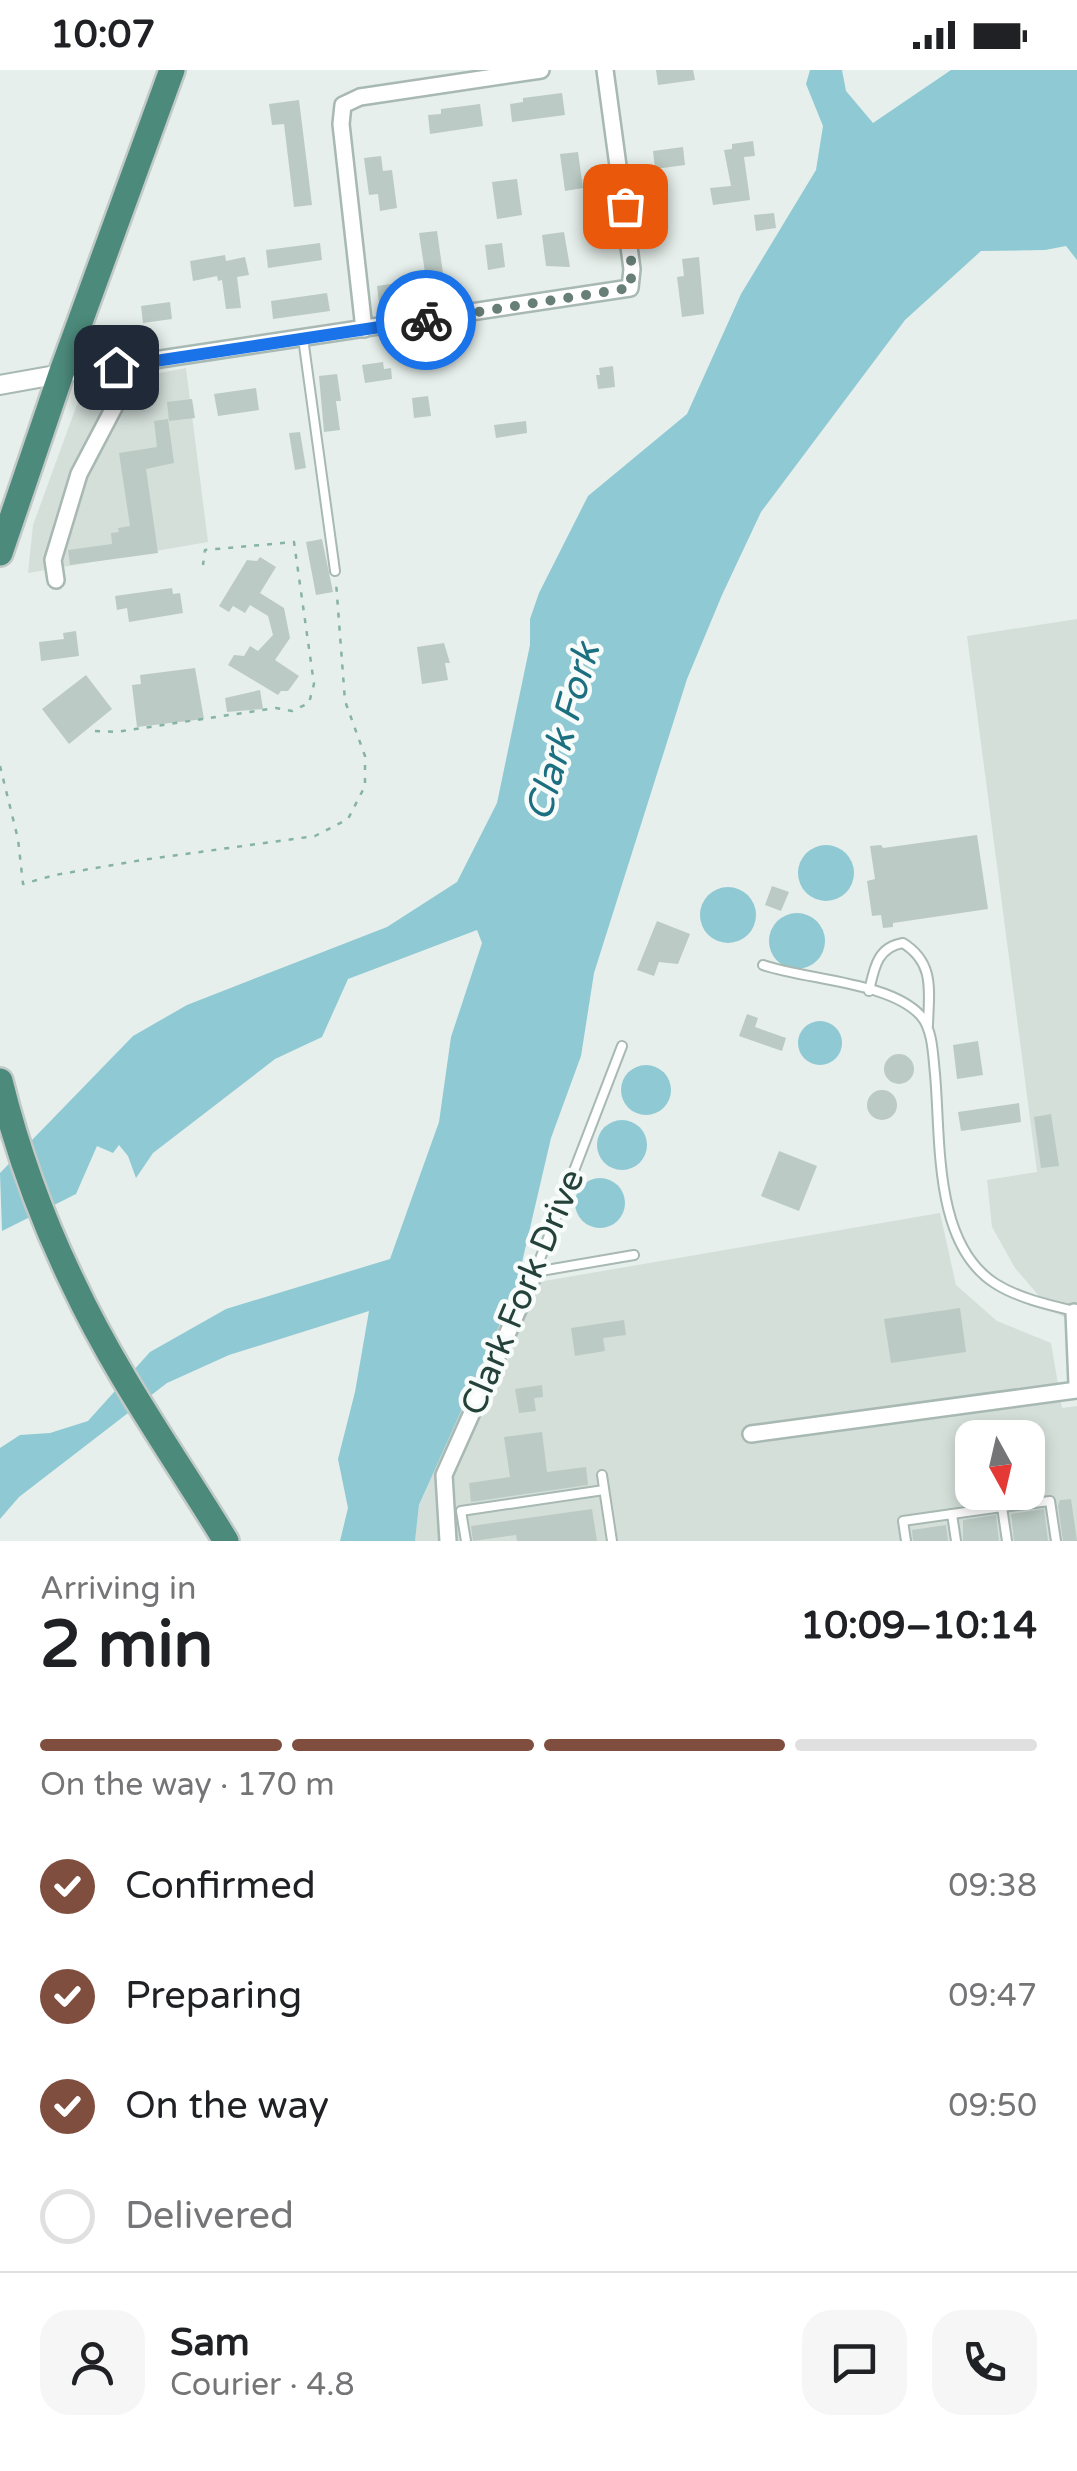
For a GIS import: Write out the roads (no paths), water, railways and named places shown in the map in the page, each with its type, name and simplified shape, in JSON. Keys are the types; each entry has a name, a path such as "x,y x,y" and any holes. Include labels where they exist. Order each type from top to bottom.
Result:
{"highway":[{"path":"0,554 172,70"},
{"path":"0,1081 46,1222 73,1285 102,1340 226,1541"}],"street":[{"path":"364,329 341,124 343,105 360,97 541,70"},
{"path":"0,385 630,288 632,269 606,70"},
{"path":"56,580 53,560 79,474 120,396 116,367"},
{"name":"Clark Fork Drive","path":"448,1541 444,1476 535,1272"},
{"path":"751,1434 1077,1387 1075,1311"}],"lane":[{"path":"303,338 335,571"},
{"path":"868,990 875,964 886,949 903,943 920,954 930,983 928,1025 945,1188 957,1241 968,1261 998,1286 1075,1311"},
{"path":"764,965 794,976 891,996 919,1013 928,1025"},
{"name":"Clark Fork Drive","path":"535,1272 622,1046"},
{"path":"535,1272 634,1255"},
{"path":"602,1475 612,1541"},
{"path":"466,1541 461,1512 604,1490"},
{"path":"1045,1501 1050,1500 1056,1541"},
{"path":"906,1541 903,1521 981,1510"},
{"path":"1002,1510 1007,1541"},
{"path":"952,1514 956,1541"}],"water":[{"name":"Clark Fork","path":"810,70 842,70 846,91 873,123 951,70 1077,70 1077,260 1066,246 981,251 905,320 761,512 687,679 594,973 581,1056 551,1138 516,1288 419,1505 415,1541 340,1541 348,1508 338,1459 369,1311 229,1355 167,1383 19,1497 0,1519 0,1448 20,1435 50,1433 88,1421 150,1352 226,1309 390,1259 439,1122 451,1037 482,943 477,930 348,979 322,1037 275,1059 153,1153 136,1178 119,1145 113,1153 97,1146 76,1194 2,1231 0,1173 133,1036 187,1005 387,927 457,882 497,803 530,645 530,619 539,593 588,496 687,414 741,294 816,170 823,126 806,84"},
{"path":"826,845 846,853 854,873 846,893 826,901 806,893 798,873 806,853"},
{"path":"728,887 748,895 756,915 748,935 728,943 708,935 700,915 708,895"},
{"path":"797,913 817,921 825,941 817,961 797,969 777,961 769,941 777,921"},
{"path":"820,1021 836,1027 842,1043 836,1059 820,1065 804,1059 798,1043 804,1027"},
{"path":"646,1065 664,1072 671,1090 664,1108 646,1115 628,1108 621,1090 628,1072"},
{"path":"622,1120 640,1127 647,1145 640,1163 622,1170 604,1163 597,1145 604,1127"},
{"path":"600,1178 618,1185 625,1203 618,1221 600,1228 582,1221 575,1203 582,1185"}]}
